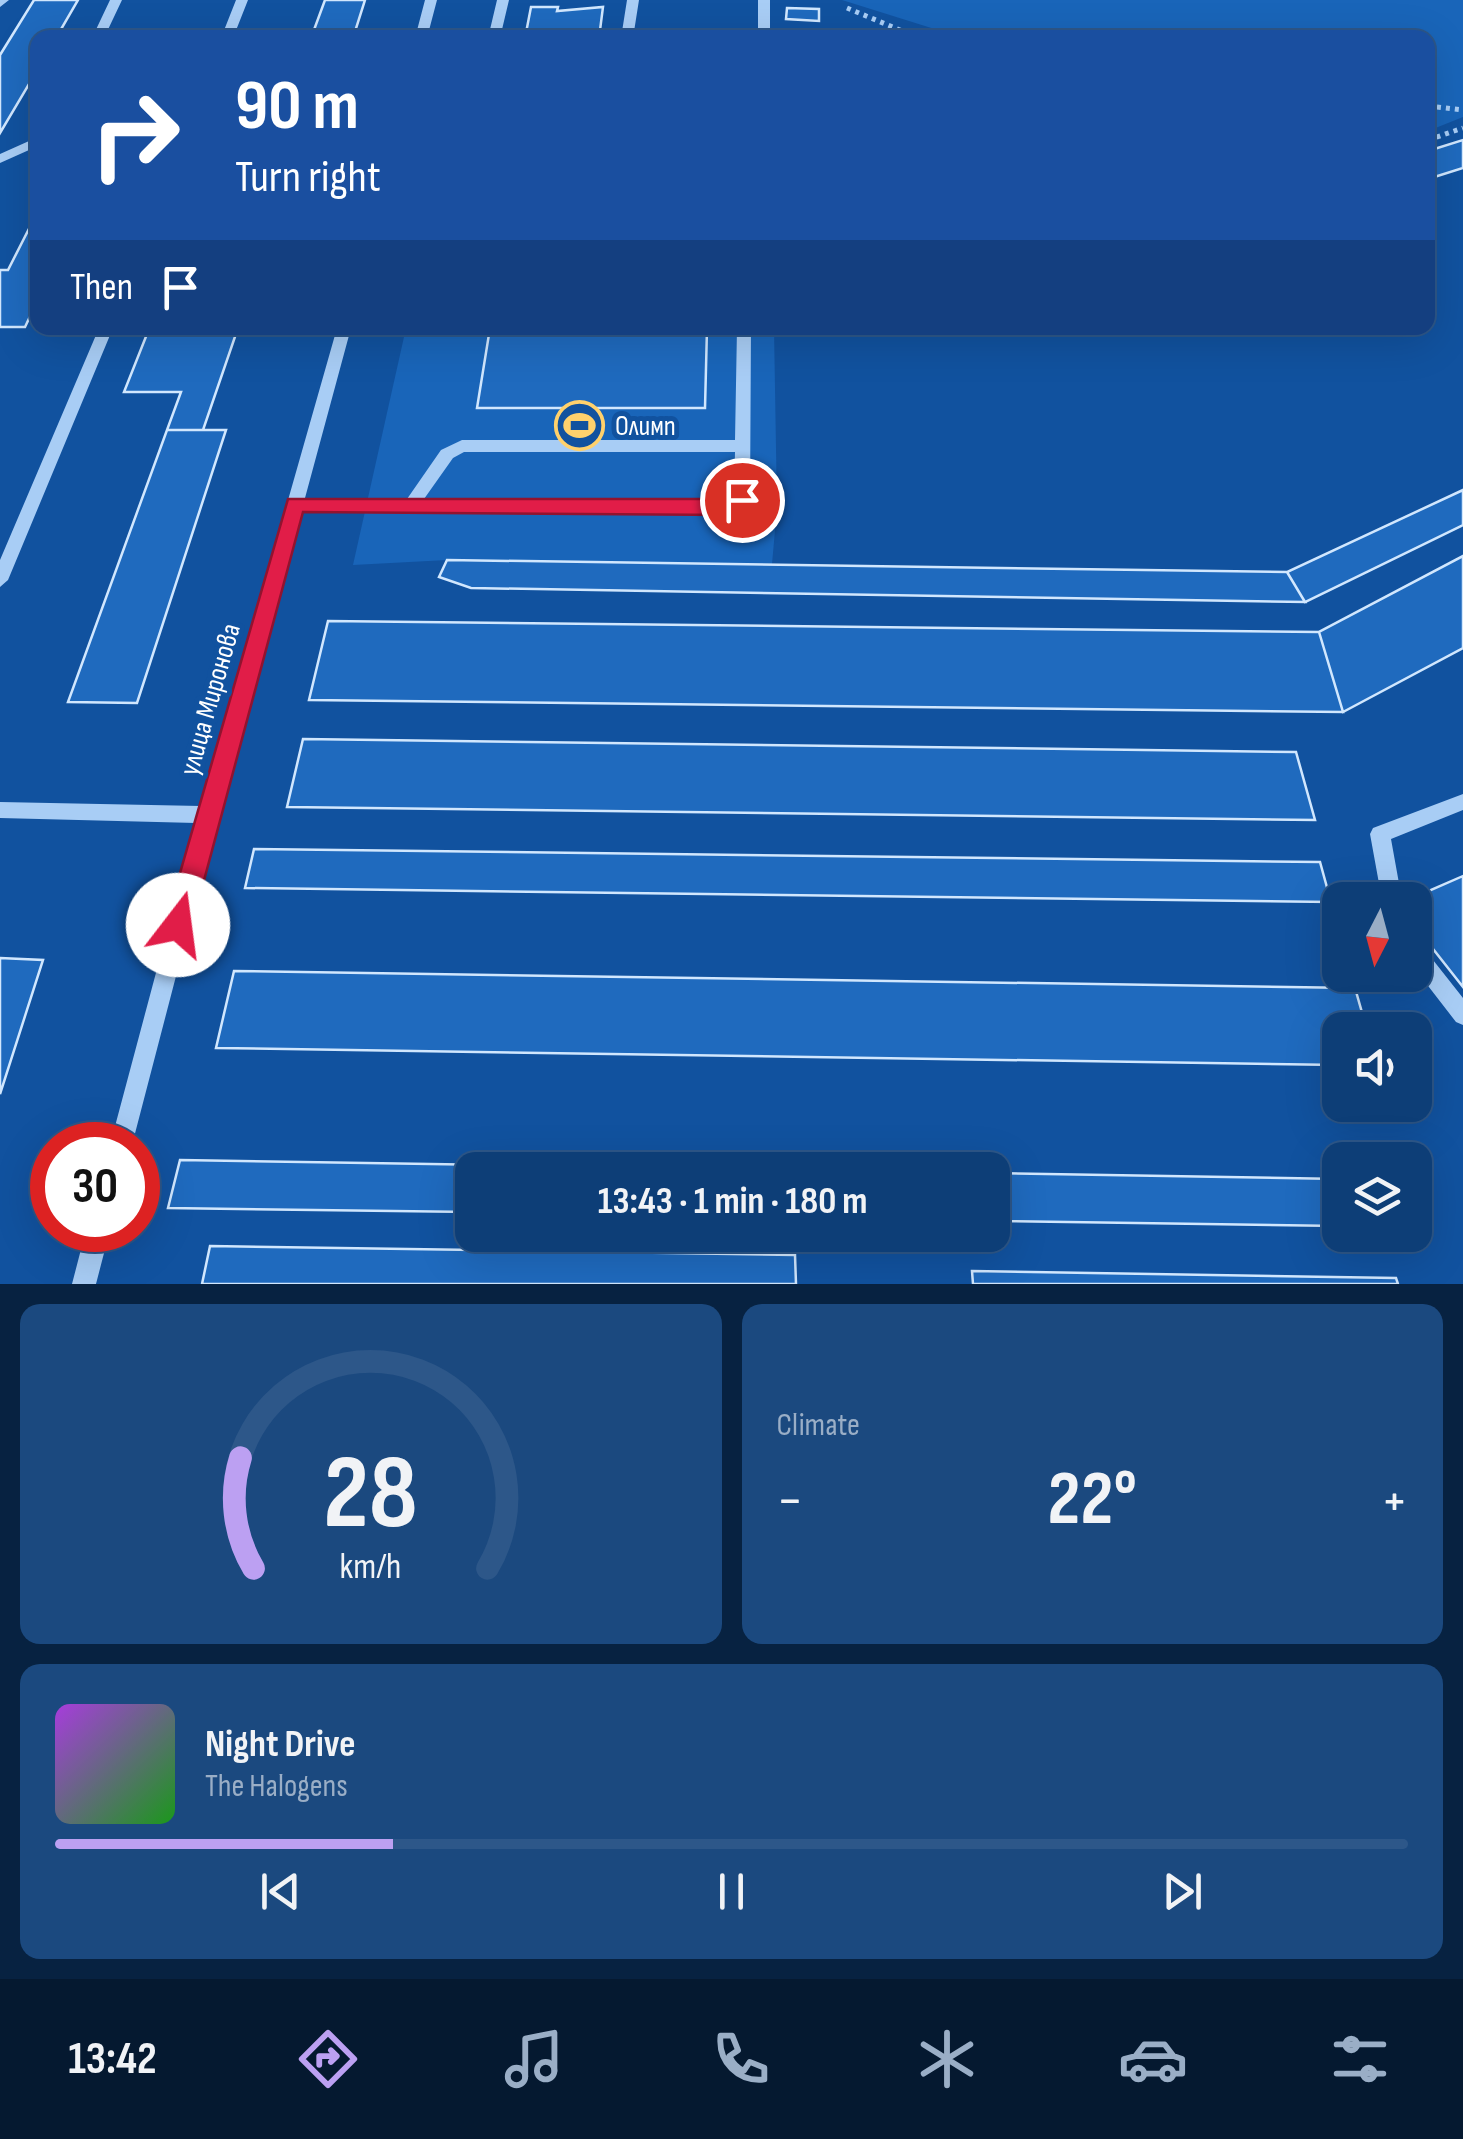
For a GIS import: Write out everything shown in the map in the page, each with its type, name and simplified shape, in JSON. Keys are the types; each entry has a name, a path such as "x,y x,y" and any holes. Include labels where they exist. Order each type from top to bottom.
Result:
{"street":[{"path":"102,30 116,0"},
{"path":"230,30 242,0"},
{"path":"423,30 431,0"},
{"path":"496,30 503,0"},
{"path":"628,30 633,0"},
{"path":"764,0 764,30"},
{"path":"0,159 30,146"},
{"path":"0,580 103,335"},
{"name":"улица Миронова","path":"127,1122 342,335"},
{"path":"295,504 730,507 742,500 744,335"},
{"path":"410,506 447,454 462,446 743,446"},
{"path":"1389,882 1380,834 1463,802"},
{"path":"0,810 208,816"},
{"path":"1432,975 1463,1015"},
{"path":"84,1284 92,1252"}],"path":[{"path":"847,8 900,30"},
{"path":"1435,107 1463,110"},
{"path":"1435,138 1463,128"}],"shaded area":[{"path":"842,0 1463,0 1463,117 1435,128 1435,30 938,30"},
{"name":"Олимп","path":"404,335 774,335 777,508 772,564 447,560 353,565"}],"building":[{"path":"34,0 78,0 61,30 30,30 30,82 0,133 0,55"},
{"path":"325,0 365,0 356,30 314,30"},
{"path":"531,7 558,7 557,11 603,7 600,30 527,30"},
{"path":"787,8 819,9 819,21 786,19"},
{"path":"1463,140 1463,168 1435,177 1435,149"},
{"path":"30,227 30,316 25,327 0,327 0,270 8,270"},
{"path":"147,335 236,335 203,430 167,430 181,392 124,392"},
{"name":"Олимп","path":"489,335 707,335 705,408 477,408"},
{"path":"167,430 226,430 137,703 68,702"},
{"path":"1463,490 1463,525 1305,602 1287,572"},
{"path":"1463,556 1463,648 1343,712 1319,632"},
{"path":"447,560 1287,572 1305,602 471,588 439,577"},
{"path":"328,621 1319,632 1343,712 309,700"},
{"path":"303,739 1296,752 1315,820 287,807"},
{"path":"254,849 1320,862 1326,882 1322,882 1322,902 245,888"},
{"path":"1463,876 1463,987 1432,948 1432,890"},
{"path":"0,958 43,960 0,1094"},
{"path":"234,971 1322,987 1322,992 1356,992 1362,1012 1322,1012 1322,1065 216,1048"},
{"path":"180,1160 455,1164 455,1212 168,1208"},
{"path":"1010,1173 1322,1179 1322,1226 1010,1221"},
{"path":"210,1246 795,1255 796,1284 202,1284"},
{"path":"972,1271 1396,1278 1398,1284 973,1284"}],"place":[{"name":"Олимп","path":"580,425"}],"route":[{"path":"178,925 295,504 730,507 742,500"}]}
